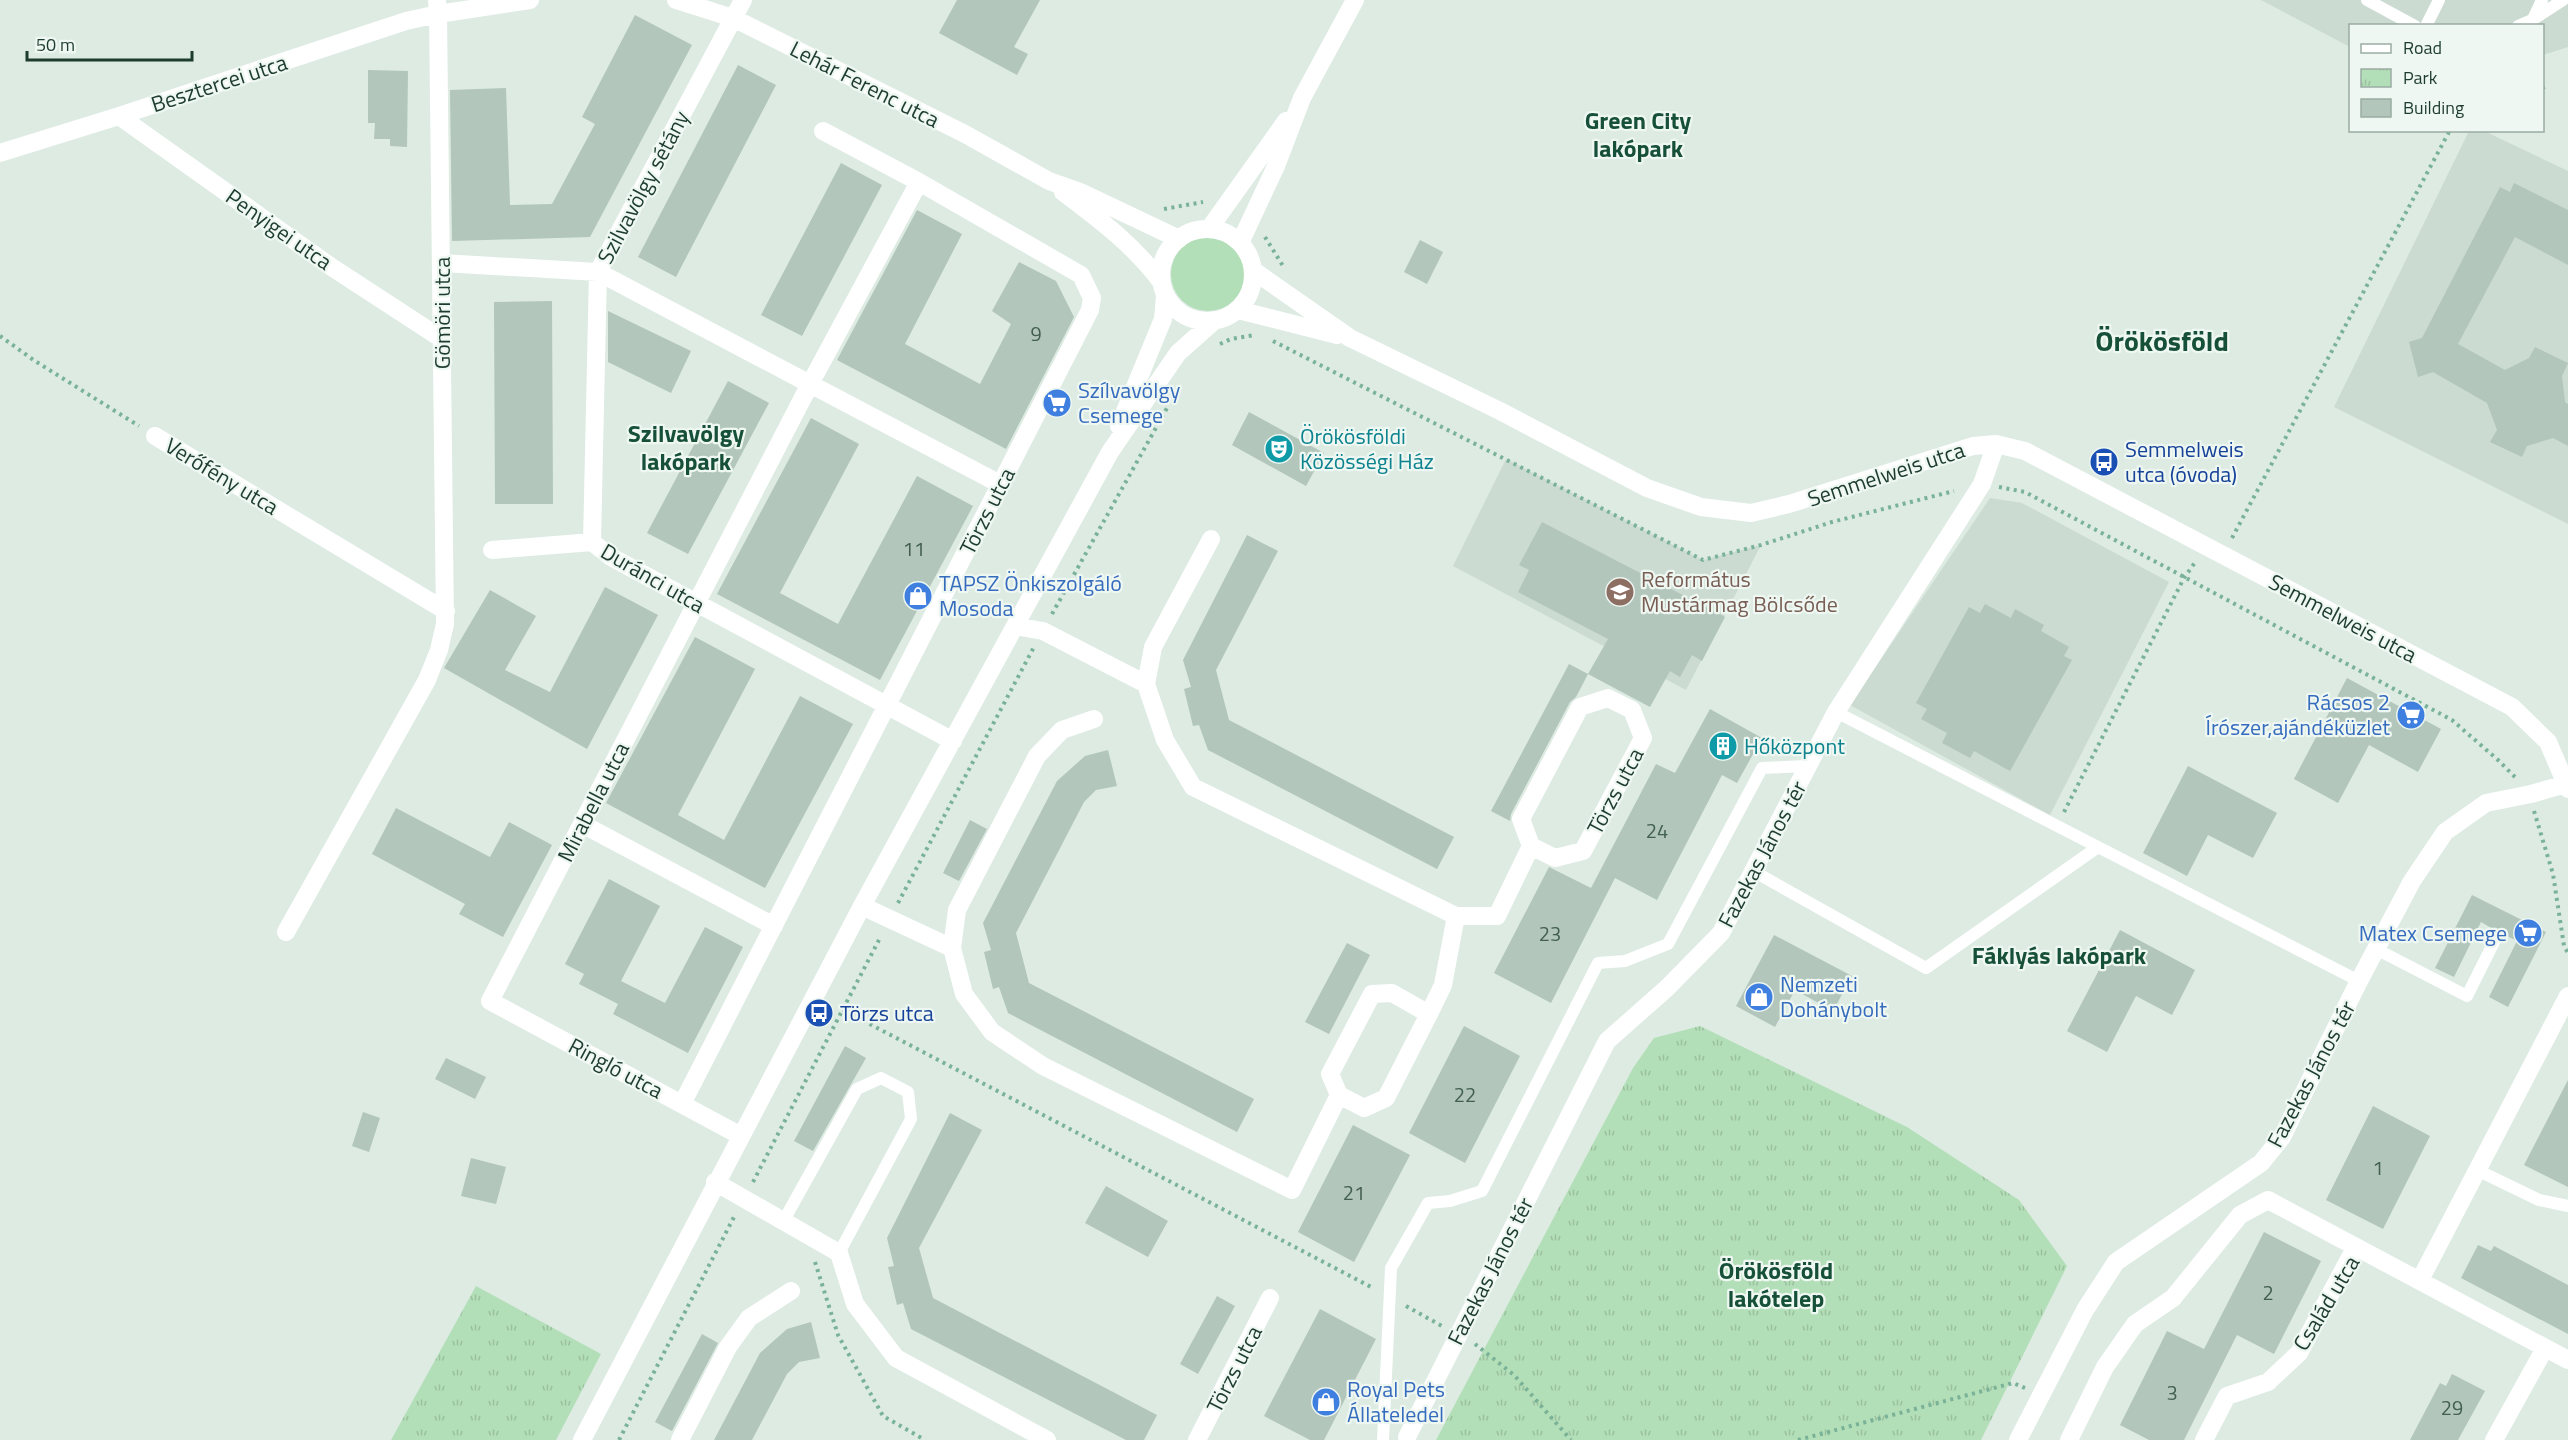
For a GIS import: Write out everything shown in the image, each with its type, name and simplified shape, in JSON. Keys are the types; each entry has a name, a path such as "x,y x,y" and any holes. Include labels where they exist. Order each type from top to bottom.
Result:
{"street":[{"path":"437,7 530,0"},
{"name":"Lehár Ferenc utca","path":"676,0 733,18 944,123 1049,181 1080,192 1179,239"},
{"name":"Szilvavölgy sétány","path":"743,0 598,272 1000,484"},
{"path":"1209,229 1302,98 1355,0"},
{"name":"Besztercei utca","path":"0,153 406,21 437,7"},
{"name":"Gömöri utca","path":"286,932 427,680 439,650 446,611 437,7"},
{"path":"1240,243 1276,166 1302,98"},
{"name":"Penyigei utca","path":"119,116 330,266 442,339"},
{"path":"810,384 919,182 823,131"},
{"name":"Lehár Ferenc utca","path":"1049,181 1126,242 1146,261 1164,289"},
{"name":"Törzs utca","path":"682,1104 1090,310 1092,298 1081,275 919,182"},
{"path":"1110,452 1130,395 1163,319 1164,289 1161,273 1166,254 1179,239 1193,231 1209,229 1231,236 1240,243 1249,256 1254,271 1250,293 1238,310 1214,321 1202,321 1180,313 1164,289"},
{"path":"442,262 598,272"},
{"name":"Semmelweis utca","path":"1254,271 1350,339 1500,411 1647,488 1701,507 1751,513 1789,504 1950,451 1996,444 2025,451 2512,707 2548,742 2567,787"},
{"name":"Duránci utca","path":"598,272 592,543 611,557 696,604 952,741"},
{"name":"Semmelweis utca","path":"1238,310 1350,339"},
{"path":"582,1440 715,1182 862,906 1110,452 1172,361 1214,321"},
{"name":"Mirabella utca","path":"490,1001 810,384"},
{"name":"Verőfény utca","path":"155,436 446,611"},
{"name":"Fazekas János tér","path":"1407,1437 1607,1041 1667,988 1721,933 1836,712 1982,484 1996,444"},
{"path":"1211,539 1154,647 1146,684 1165,740 1193,787 1456,916 1497,916 1531,846"},
{"path":"492,549 592,543"},
{"path":"1015,627 1043,631 1146,684"},
{"name":"Törzs utca","path":"1608,698 1632,710 1644,738 1583,851 1555,858 1531,846 1521,819 1580,707 1608,698"},
{"path":"1094,719 1062,730 1037,756 957,910 952,948 964,994 992,1032 1043,1066 1292,1190 1339,1095"},
{"name":"Fazekas János tér","path":"2018,1440 2085,1310 2116,1262 2260,1163 2282,1137 2359,981 2412,881 2445,832 2486,802 2567,787"},
{"path":"582,824 774,926"},
{"path":"862,906 952,948"},
{"path":"1429,1014 1392,993 1372,994 1330,1074 1339,1095 1364,1108 1386,1098 1429,1014 1443,985 1456,916"},
{"path":"2420,1280 2568,996"},
{"name":"Ringló utca","path":"490,1001 741,1136"},
{"path":"715,1182 839,1253 855,1304 896,1358 1047,1440"},
{"path":"2069,1440 2105,1367 2135,1324 2173,1298 2240,1215 2268,1200 2355,1248"},
{"name":"Család utca","path":"2204,1440 2227,1396 2268,1382 2299,1353 2355,1248 2420,1280 2568,1360"},
{"path":"680,1440 728,1347 749,1318 791,1291"},
{"name":"Törzs utca","path":"1197,1440 1270,1298"},
{"path":"2494,1440 2544,1348"}],"lane":[{"path":"2367,0 2411,24"},
{"path":"2427,24 2439,0"},
{"path":"2532,20 2542,0"},
{"path":"2523,24 2563,0"},
{"path":"1836,712 2359,981"},
{"path":"1383,1440 1391,1268 1428,1203 1450,1201 1482,1191 1598,963 1625,961 1668,944 1761,768 1808,766"},
{"path":"1753,871 1926,968 2098,847"},
{"path":"2376,949 2467,996 2497,936"},
{"path":"783,1220 857,1089 881,1078 908,1092 911,1119 839,1253"},
{"path":"2477,1170 2539,1200 2568,1206"}],"path":[{"path":"2223,554 2449,132"},
{"name":"Verőfény utca","path":"0,336 35,361 155,436"},
{"path":"619,1440 890,919 1043,631 1170,403"},
{"path":"2057,825 2184,578 2206,545"},
{"path":"843,1010 1484,1348 1514,1375 1571,1440"},
{"path":"736,1215 745,1220"},
{"path":"814,1258 838,1335 883,1416 925,1440"},
{"path":"1797,1440 2013,1383 2041,1395"}],"shaded area":[{"path":"2261,0 2568,0 2568,47 2544,55 2544,24 2349,24 2349,46"},
{"path":"2469,132 2486,132 2568,171 2568,524 2334,407"},
{"name":"Református Mustármag Bölcsőde","path":"1506,459 1703,560 1761,545 1686,690 1453,566"},
{"path":"1990,498 2022,503 2169,582 2050,815 1850,705"}],"green space":[{"path":"1208,237 1222,240 1234,248 1242,260 1245,274 1242,288 1234,300 1222,308 1208,311 1194,308 1182,300 1174,288 1171,274 1174,260 1182,248 1194,240"},
{"path":"1700,1026 1907,1127 2019,1200 2067,1266 1981,1440 1436,1440 1633,1068 1654,1038"},
{"path":"476,1286 601,1354 556,1440 391,1440"}],"building":[{"path":"957,0 1040,0 1014,47 1028,54 1017,75 939,33"},
{"path":"635,15 692,45 590,237 452,241 450,90 506,88 510,205 552,204 595,124 582,117"},
{"path":"738,65 776,85 676,277 638,257"},
{"path":"368,70 408,71 407,147 390,146 390,139 374,139 375,123 368,123"},
{"path":"841,163 882,185 802,336 761,315"},
{"path":"2514,183 2568,210 2568,265 2515,237 2458,344 2505,370 2529,358 2535,347 2568,363 2562,376 2565,402 2568,404 2568,446 2553,438 2527,446 2522,457 2490,442 2497,430 2487,403 2433,372 2418,377 2409,342 2422,338 2500,187 2510,192"},
{"path":"917,210 962,234 905,344 980,384 1011,324 992,311 1019,262 1056,281 1074,317 1006,449 837,360"},
{"path":"1420,240 1443,252 1427,284 1404,272"},
{"path":"552,301 553,504 495,504 494,302"},
{"path":"608,311 691,351 671,393 608,362"},
{"path":"728,381 769,403 688,554 647,533"},
{"name":"Örökösföldi Közösségi Ház","path":"1249,412 1324,453 1306,486 1232,445"},
{"path":"811,418 859,444 780,593 838,624 917,476 973,506 880,680 717,594"},
{"path":"1542,522 1725,617 1702,661 1692,655 1680,677 1670,671 1650,707 1588,674 1608,639 1518,592 1529,570 1519,565"},
{"path":"1247,535 1278,551 1216,670 1229,720 1454,837 1437,869 1208,750 1199,725 1193,726 1184,689 1191,687 1183,660"},
{"path":"605,587 658,615 587,749 444,668 490,590 536,616 505,670 550,692"},
{"path":"1985,604 2011,618 2015,609 2044,625 2041,631 2069,647 2064,656 2072,660 2010,771 1974,751 1970,758 1942,743 1947,733 1921,719 1927,709 1916,703 1969,607 1980,613"},
{"path":"695,637 755,669 678,815 724,840 800,696 853,724 765,888 606,803"},
{"path":"1569,664 1588,674 1576,697 1570,702 1511,814 1510,821 1491,811"},
{"path":"2347,678 2441,729 2418,772 2369,745 2338,803 2294,779"},
{"path":"1710,709 1762,738 1737,783 1722,775 1657,900 1615,878 1551,1003 1494,973 1549,867 1591,888 1656,764 1675,773"},
{"path":"1108,750 1117,786 1096,790 1084,802 1016,933 1029,983 1254,1099 1237,1132 1008,1013 999,987 993,989 984,952 991,950 983,923 1057,781 1085,756"},
{"path":"2188,766 2277,813 2253,858 2208,835 2187,876 2143,853"},
{"path":"396,808 490,857 509,822 552,845 503,937 459,914 465,904 372,854"},
{"path":"970,820 987,829 959,881 943,873"},
{"path":"609,879 660,906 621,981 665,1003 705,927 743,947 688,1053 613,1014 618,1004 579,984 584,974 565,964"},
{"path":"2472,895 2546,932 2508,1007 2489,997 2517,941 2505,935 2501,929 2493,929 2481,922 2454,977 2435,968"},
{"path":"2120,930 2195,970 2172,1015 2136,996 2107,1052 2067,1031"},
{"path":"1774,935 1852,976 1833,1011 1795,990 1775,1027 1736,1006"},
{"path":"1347,943 1370,955 1329,1034 1305,1022"},
{"path":"1464,1026 1520,1056 1465,1163 1409,1133"},
{"path":"845,1046 866,1058 813,1151 794,1141"},
{"path":"446,1058 486,1077 475,1099 435,1079"},
{"path":"2568,1080 2568,1187 2524,1165"},
{"path":"2373,1106 2430,1136 2383,1229 2326,1200"},
{"path":"363,1112 380,1118 369,1152 352,1146"},
{"path":"950,1113 982,1130 919,1248 933,1298 1157,1415 1144,1440 1126,1440 911,1329 903,1303 897,1305 888,1267 894,1266 887,1238"},
{"path":"1353,1125 1410,1155 1354,1262 1298,1232"},
{"path":"471,1158 506,1167 496,1204 461,1196"},
{"path":"1106,1186 1168,1221 1148,1257 1085,1223"},
{"path":"2264,1232 2321,1261 2274,1354 2237,1335 2184,1440 2149,1440 2120,1425 2167,1331 2204,1349"},
{"path":"2478,1245 2491,1251 2494,1246 2568,1285 2568,1334 2461,1278"},
{"path":"1217,1296 1235,1306 1198,1374 1180,1364"},
{"path":"1320,1309 1376,1339 1324,1440 1310,1440 1264,1416"},
{"path":"811,1322 820,1358 799,1362 787,1374 752,1440 714,1440 760,1353 787,1329"},
{"path":"702,1334 718,1343 672,1431 655,1422"},
{"path":"2452,1374 2485,1391 2458,1440 2410,1440 2440,1383 2446,1386"}],"place":[{"name":"Szílvavölgy Csemege","path":"1057,403"},
{"name":"Örökösföldi Közösségi Ház","path":"1279,449"},
{"name":"Semmelweis utca (óvoda)","path":"2104,462"},
{"name":"Református Mustármag Bölcsőde","path":"1620,592"},
{"name":"TAPSZ Önkiszolgáló Mosoda","path":"918,596"},
{"name":"Rácsos 2 Írószer,ajándéküzlet","path":"2411,715"},
{"name":"Hőközpont","path":"1723,746"},
{"name":"Matex Csemege","path":"2528,933"},
{"name":"Nemzeti Dohánybolt","path":"1759,997"},
{"name":"Törzs utca","path":"819,1013"},
{"name":"Royal Pets Állateledel","path":"1326,1402"}],"district":[{"name":"Green City lakópark","path":"1638,135"},
{"name":"Örökösföld","path":"2162,341"},
{"name":"Szilvavölgy lakópark","path":"686,448"},
{"name":"Fáklyás lakópark","path":"2059,956"},
{"name":"Örökösföld lakótelep","path":"1776,1285"}]}
